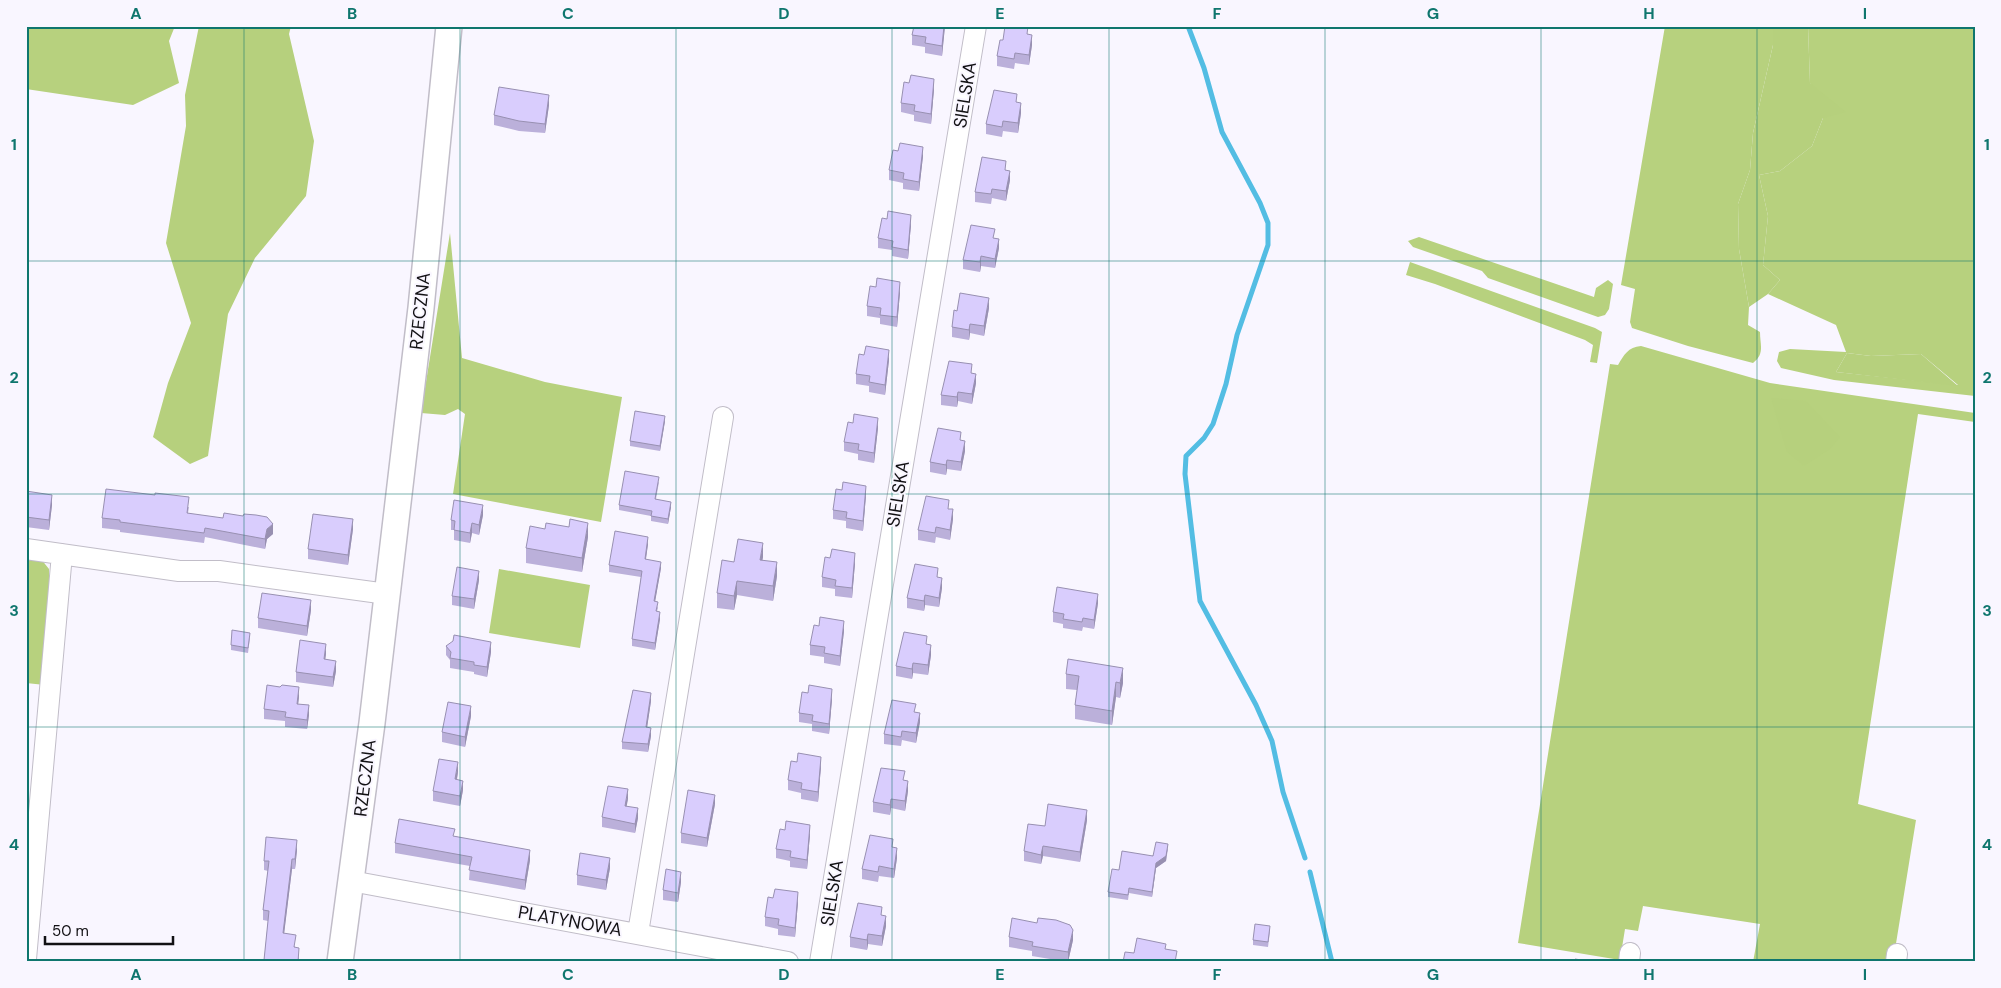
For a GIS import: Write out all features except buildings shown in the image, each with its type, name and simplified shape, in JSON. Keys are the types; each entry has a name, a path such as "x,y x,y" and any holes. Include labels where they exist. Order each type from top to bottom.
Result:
{"street":[{"name":"RZECZNA","path":"340,962 421,308 449,26"},
{"name":"SIELSKA","path":"820,962 976,26"},
{"path":"638,933 723,417"},
{"path":"26,549 180,570 219,571 387,594"},
{"path":"26,959 62,554"},
{"name":"PLATYNOWA","path":"351,881 788,962"}],"green space":[{"path":"26,26 175,26 169,41 179,83 133,105 26,89"},
{"path":"199,26 291,26 289,34 314,141 306,196 255,258 228,314 208,456 190,464 153,437 168,383 191,323 166,243 186,126 185,95"},
{"path":"1665,26 1773,26 1773,45 1753,133 1750,170 1738,204 1739,249 1749,307 1748,325 1760,332 1760,353 1757,360 1753,363 1688,346 1632,328 1630,322 1635,289 1621,285"},
{"path":"1773,26 1808,26 1810,83 1846,112 1823,118 1812,146 1780,171 1759,175 1768,216 1763,265 1780,280 1768,294 1749,307 1739,249 1738,204 1750,170 1753,133 1773,45"},
{"path":"1808,26 1975,26 1975,396 1834,380 1781,368 1777,361 1779,352 1790,349 1846,352 1836,325 1768,294 1780,280 1763,265 1768,216 1759,175 1780,171 1812,146 1823,118 1810,83","holes":["1847,353 1871,356 1921,354 1958,385 1836,372"]},
{"path":"450,233 462,358 545,382 622,397 601,522 453,494 465,414 458,409 445,415 421,413"},
{"path":"1419,237 1594,297 1596,288 1608,280 1613,284 1609,309 1605,315 1598,317 1488,278 1482,271 1413,247 1408,241"},
{"path":"1410,262 1595,328 1602,332 1597,363 1590,362 1593,345 1585,340 1406,275"},
{"path":"1641,346 1770,383 1975,413 1975,422 1918,414 1858,804 1916,820 1893,962 1753,962 1760,924 1643,906 1638,931 1625,929 1620,960 1518,943 1610,364 1618,365 1624,355 1630,350"},
{"path":"1847,353 1871,356 1921,354 1958,386 1836,372"},
{"path":"1771,398 1806,401 1840,437 1830,449 1804,466 1787,452"},
{"path":"26,557 41,559 49,569 51,621 45,685 26,683"},
{"path":"499,569 590,585 580,648 489,633"}],"waterway":[{"path":"1188,26 1204,68 1222,132 1260,203 1268,223 1268,245 1237,335 1226,384 1213,424 1204,438 1186,456 1185,474 1200,601 1256,705 1272,741 1283,792 1305,858"},
{"path":"1310,872 1332,962"}]}
